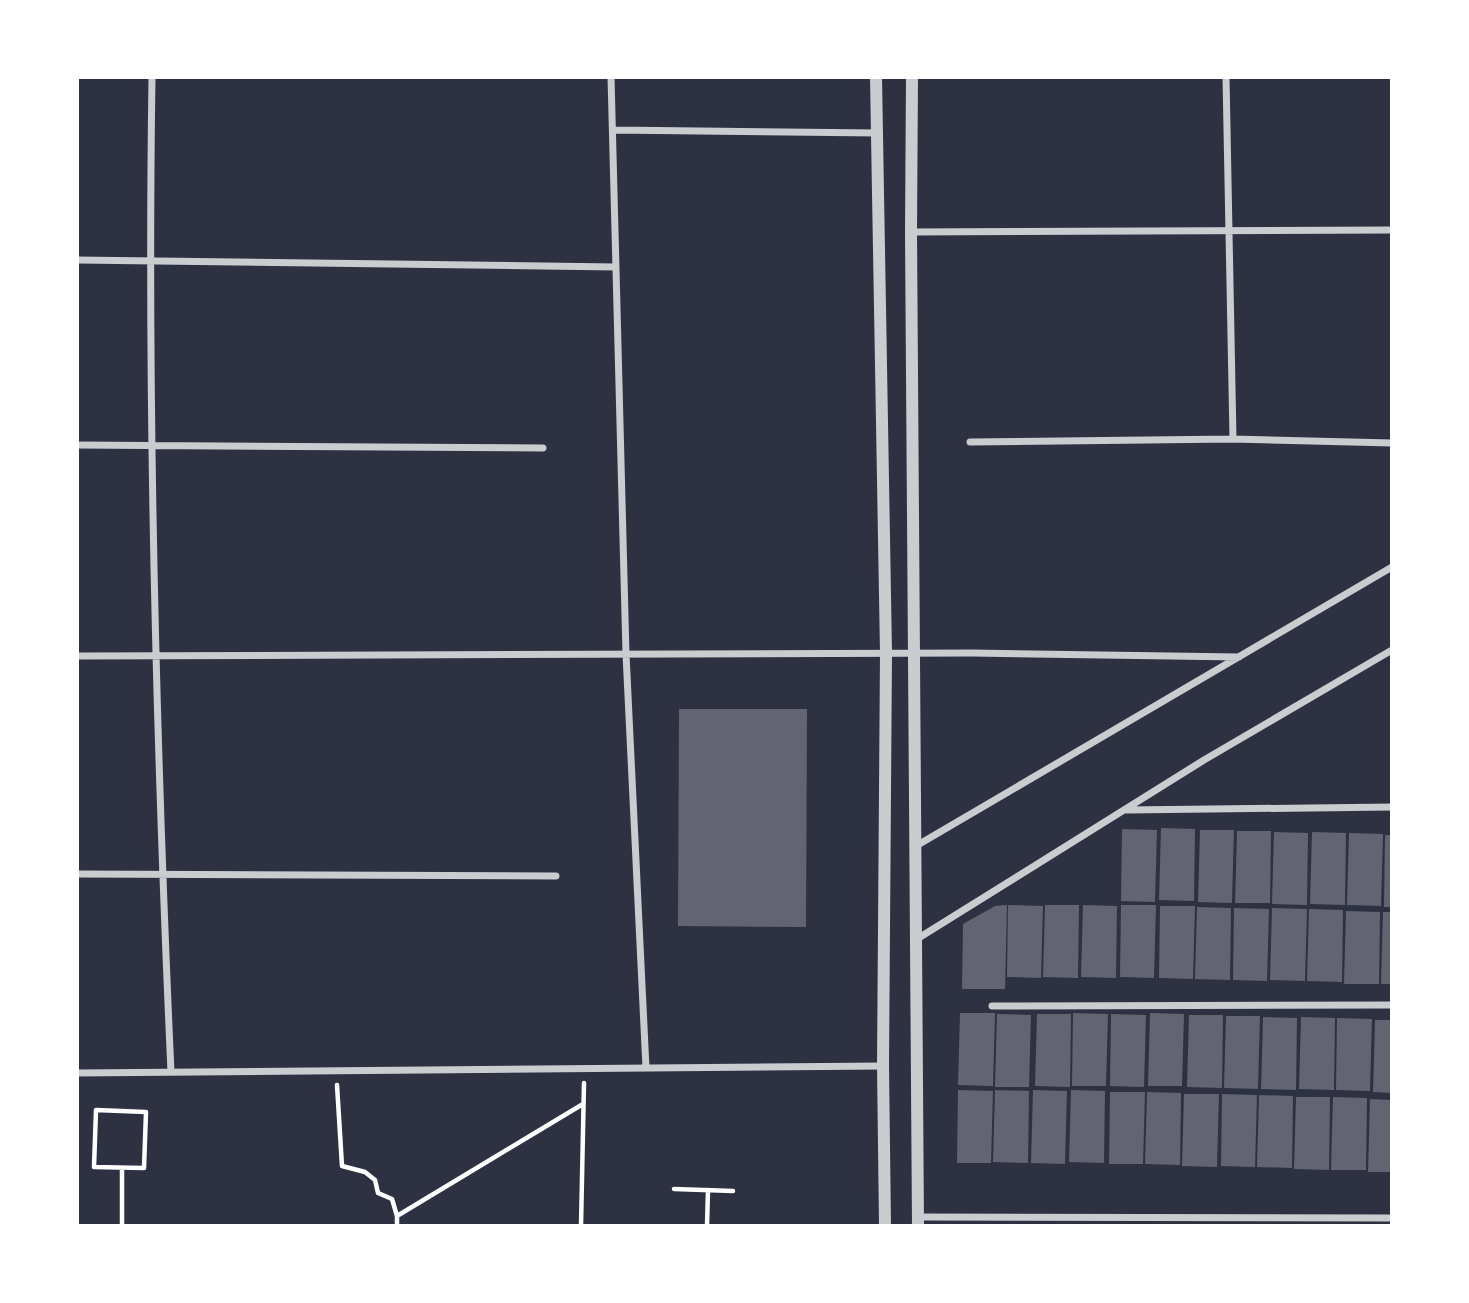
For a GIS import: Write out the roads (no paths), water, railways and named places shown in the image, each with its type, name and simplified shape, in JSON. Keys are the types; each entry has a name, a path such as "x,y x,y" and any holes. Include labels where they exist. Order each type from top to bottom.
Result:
{"street":[{"path":"152,77 149,260 152,444 162,874 172,1072"},
{"path":"611,77 626,654 646,1068"},
{"path":"876,77 886,653 883,1066 885,1226"},
{"path":"912,77 918,1222 1392,1218"},
{"path":"1226,77 1233,439"},
{"path":"612,130 877,132"},
{"path":"911,232 1392,230"},
{"path":"77,260 616,267"},
{"path":"970,442 1233,439 1392,443"},
{"path":"77,445 543,448"},
{"path":"915,846 1392,567"},
{"path":"916,939 1124,810 1392,650"},
{"path":"77,656 914,653 1239,657"},
{"path":"1124,810 1392,807"},
{"path":"77,874 556,876"},
{"path":"992,1006 1392,1005"},
{"path":"77,1073 883,1066"}]}
